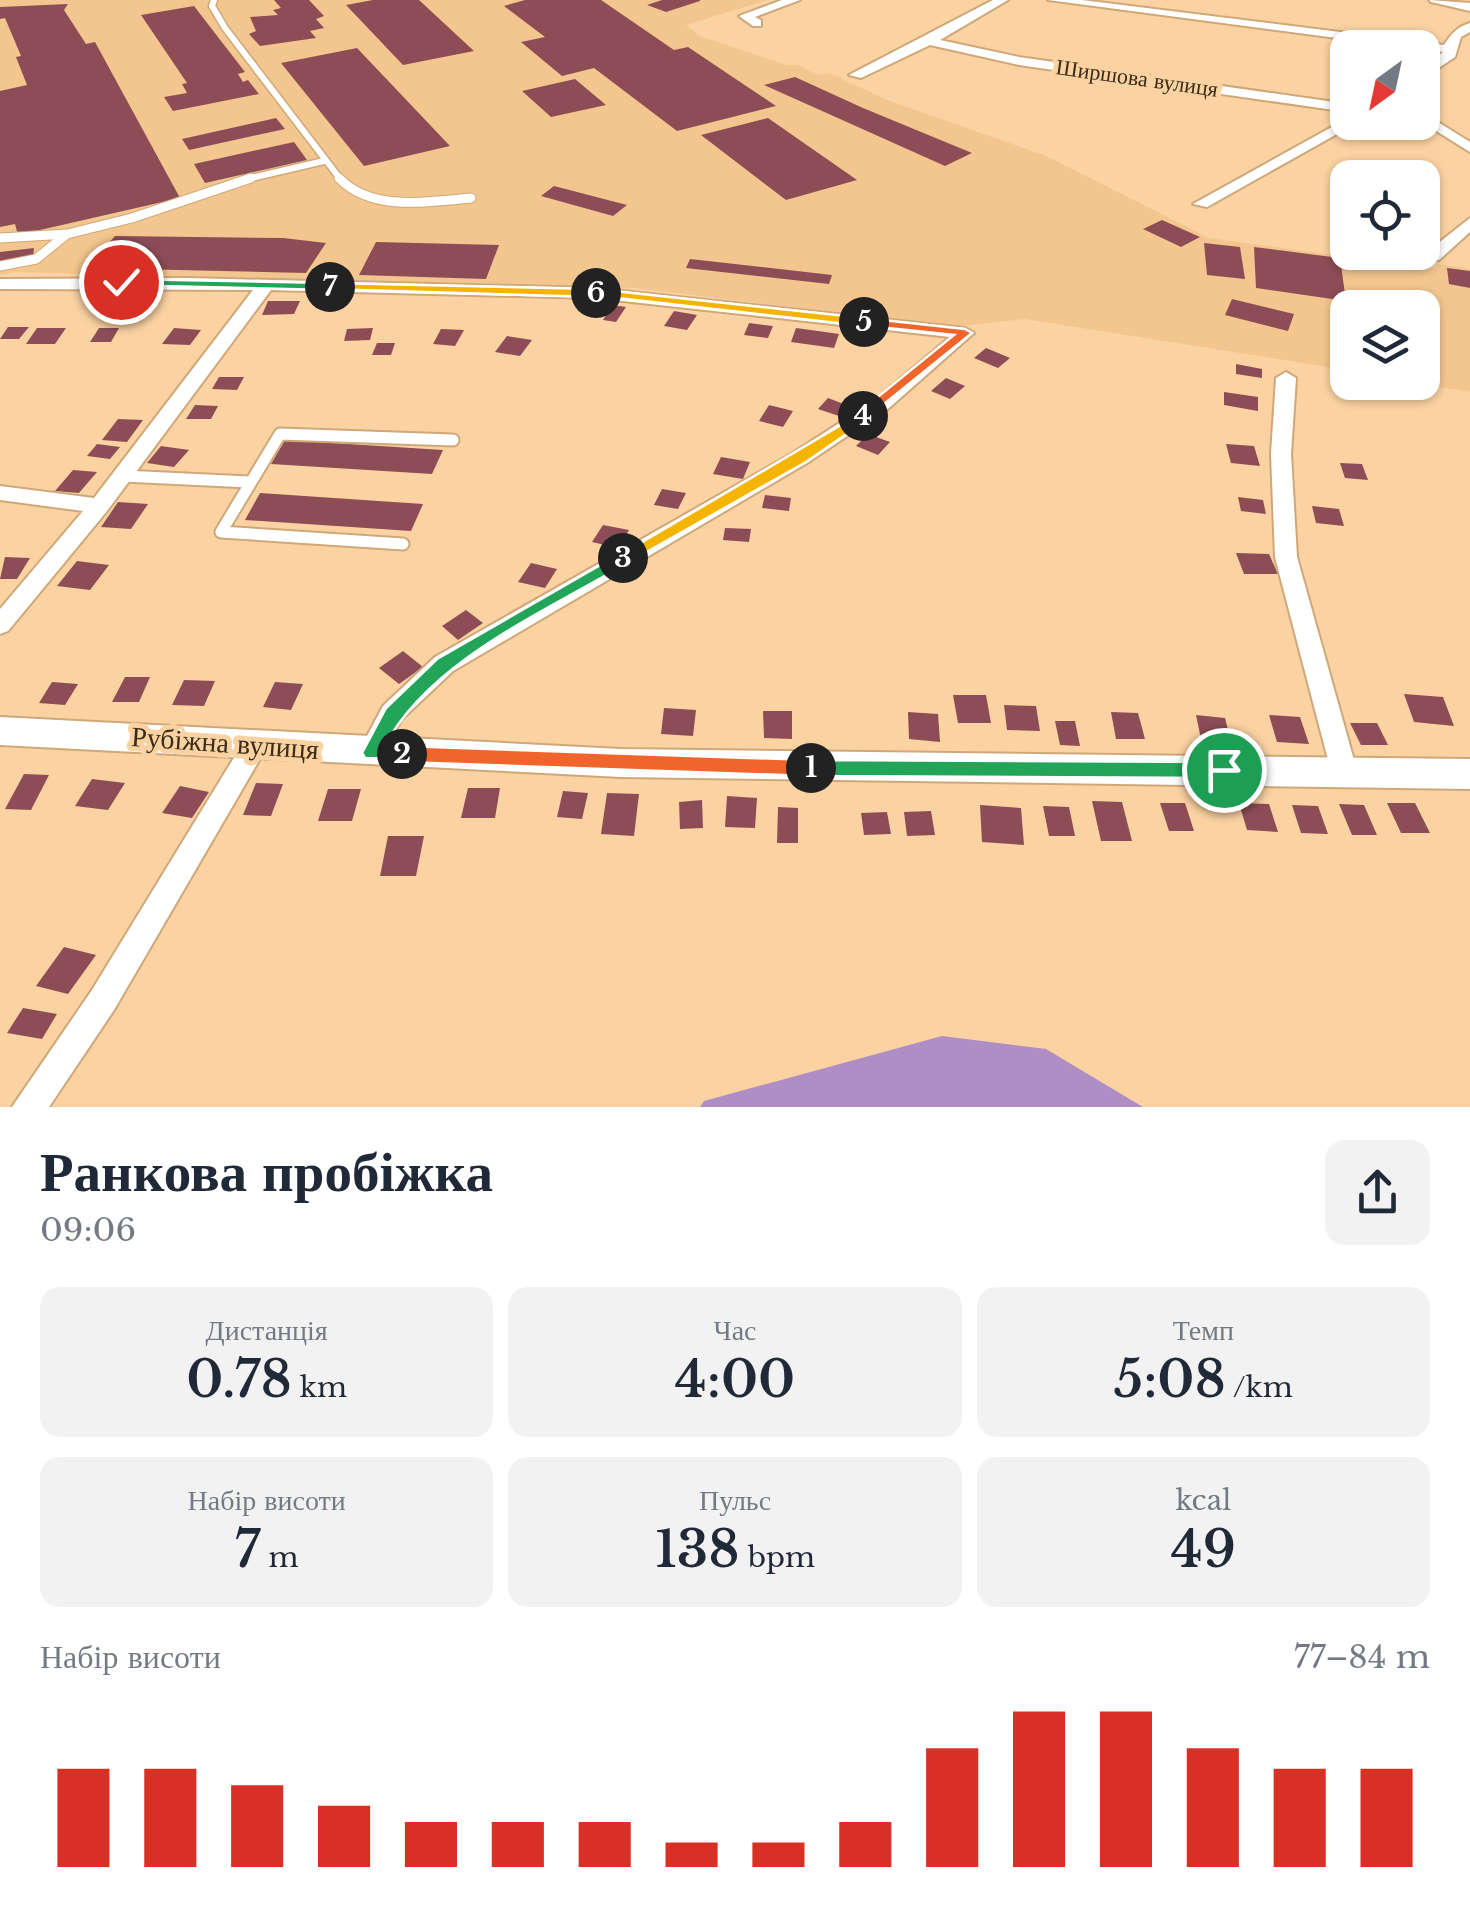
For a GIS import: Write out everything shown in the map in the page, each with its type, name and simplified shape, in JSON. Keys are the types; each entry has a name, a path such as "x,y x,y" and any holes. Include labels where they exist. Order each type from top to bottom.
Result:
{"street":[{"path":"757,23 744,16 794,0"},
{"path":"856,75 929,41 1002,0"},
{"path":"1054,0 1448,49"},
{"path":"1435,0 1470,7"},
{"path":"1440,62 1450,54 1448,49 1456,35 1470,27"},
{"name":"Ширшова вулиця","path":"929,41 1018,60 1330,105"},
{"path":"1440,128 1470,148"},
{"path":"1201,204 1330,132"},
{"path":"1440,250 1470,223"},
{"path":"0,284 266,285 595,293 965,333 882,404 800,458 444,664 392,713 372,753"},
{"path":"0,625 122,476 266,285"},
{"path":"1286,378 1280,454 1286,557 1344,770"},
{"path":"0,492 98,506"},
{"name":"Рубіжна вулиця","path":"0,730 372,753 864,770 1344,770 1470,774"},
{"path":"28,1107 102,1000 254,745"}],"lane":[{"path":"214,0 212,6 225,28 324,161 351,191 376,199 470,198"},
{"path":"0,238 67,234 135,218 266,171 324,161"},
{"path":"0,266 36,259 67,234"},
{"path":"402,544 221,532 280,434 452,440"},
{"path":"122,476 249,482"}],"shaded area":[{"path":"0,0 767,0 686,25 700,36 786,65 799,65 816,75 829,73 887,100 1044,155 1209,238 1330,255 1330,270 1440,270 1440,264 1470,269 1470,392 1440,387 1440,290 1330,290 1330,367 1025,319 954,327 634,288 14,272 0,275"},
{"path":"942,1036 1046,1049 1143,1107 700,1107 704,1101"}],"building":[{"path":"274,0 309,0 324,16 316,19 324,28 310,31 316,38 260,46 249,34 256,31 250,17 278,15 273,10 281,8"},
{"path":"373,0 419,0 474,51 403,65 346,5"},
{"path":"525,0 601,0 674,50 688,47 776,106 677,131 594,68 562,76 521,42 545,37 504,6"},
{"path":"662,0 700,1 666,12 647,5"},
{"path":"68,4 64,10 86,44 95,42 180,198 18,235 15,224 0,227 0,91 27,85 16,57 21,56 5,18 0,19 0,7"},
{"path":"194,6 245,72 238,74 243,82 248,80 259,94 173,111 164,97 187,93 182,84 187,83 141,15"},
{"path":"357,48 450,146 364,166 281,63"},
{"path":"795,77 972,153 945,166 764,85"},
{"path":"575,79 606,105 551,117 522,91"},
{"path":"276,118 285,129 189,150 182,139"},
{"path":"768,118 857,180 786,200 701,135"},
{"path":"294,142 307,160 205,183 194,164"},
{"path":"554,186 627,205 613,216 541,196"},
{"path":"1162,220 1200,237 1181,247 1143,229"},
{"path":"115,236 283,238 326,243 306,273 87,268"},
{"path":"376,242 499,245 486,279 359,275"},
{"path":"1204,243 1240,247 1245,279 1207,275"},
{"path":"1254,247 1330,257 1330,270 1342,270 1344,290 1330,290 1330,299 1256,288"},
{"path":"34,248 33,257 0,261 0,252"},
{"path":"690,259 832,275 829,284 686,268"},
{"path":"1447,268 1470,271 1470,288 1449,284"},
{"path":"1232,299 1294,314 1288,331 1225,315"},
{"path":"268,301 300,301 294,314 262,315"},
{"path":"612,305 626,307 616,322 603,320"},
{"path":"674,311 697,315 687,330 664,326"},
{"path":"749,323 773,326 768,338 744,335"},
{"path":"8,327 29,327 19,339 0,339"},
{"path":"37,328 66,328 55,344 26,344"},
{"path":"99,328 119,328 111,342 90,342"},
{"path":"174,328 201,330 190,345 162,344"},
{"path":"373,328 370,340 344,341 347,329"},
{"path":"796,328 839,334 834,348 791,342"},
{"path":"441,329 464,330 455,346 433,344"},
{"path":"507,336 532,340 520,356 495,352"},
{"path":"377,343 395,343 391,355 372,355"},
{"path":"986,348 1010,358 998,368 974,358"},
{"path":"1236,364 1262,369 1262,378 1236,374"},
{"path":"219,377 244,377 237,390 212,389"},
{"path":"946,378 965,386 950,399 931,391"},
{"path":"1224,392 1258,397 1258,411 1224,405"},
{"path":"828,398 849,406 839,416 818,409"},
{"path":"195,405 218,406 211,419 186,419"},
{"path":"769,405 793,411 783,427 759,421"},
{"path":"118,419 143,420 127,442 102,440"},
{"path":"868,434 890,442 878,455 856,446"},
{"path":"285,440 443,450 432,474 271,464"},
{"path":"97,444 120,447 110,459 87,456"},
{"path":"1226,444 1254,446 1260,466 1231,463"},
{"path":"161,446 189,450 174,467 147,463"},
{"path":"721,457 750,462 743,479 713,474"},
{"path":"1340,463 1362,464 1368,480 1345,478"},
{"path":"73,470 97,472 79,493 55,491"},
{"path":"662,489 686,493 678,509 654,505"},
{"path":"260,493 423,504 411,531 245,520"},
{"path":"765,495 791,498 789,511 762,508"},
{"path":"1238,497 1263,500 1266,514 1241,511"},
{"path":"118,502 148,504 131,529 101,527"},
{"path":"1312,506 1339,509 1344,526 1316,523"},
{"path":"603,525 629,530 618,548 592,542"},
{"path":"725,528 751,529 749,542 723,540"},
{"path":"1236,553 1269,554 1278,574 1244,574"},
{"path":"5,557 30,558 17,579 0,579"},
{"path":"77,561 109,565 90,590 57,586"},
{"path":"531,563 557,569 545,588 518,582"},
{"path":"466,610 483,623 458,640 442,626"},
{"path":"403,651 423,667 399,684 379,668"},
{"path":"125,677 150,677 139,702 112,702"},
{"path":"184,680 215,681 204,706 172,705"},
{"path":"52,682 78,684 65,705 39,703"},
{"path":"275,682 303,684 291,710 263,707"},
{"path":"1404,694 1443,697 1454,726 1414,722"},
{"path":"953,695 986,695 991,723 958,723"},
{"path":"1004,705 1036,706 1040,731 1007,730"},
{"path":"664,708 696,710 693,736 661,734"},
{"path":"763,711 792,711 792,739 764,738"},
{"path":"908,712 938,714 940,742 909,739"},
{"path":"1111,712 1138,713 1145,739 1116,739"},
{"path":"1196,715 1225,718 1231,742 1201,739"},
{"path":"1269,715 1300,717 1309,744 1277,742"},
{"path":"1055,721 1075,721 1080,746 1060,745"},
{"path":"1350,723 1377,723 1388,745 1361,745"},
{"path":"24,774 49,775 31,810 5,809"},
{"path":"92,779 125,783 108,810 75,806"},
{"path":"256,783 283,784 271,816 243,815"},
{"path":"180,786 209,792 192,818 162,813"},
{"path":"468,788 500,788 495,818 461,818"},
{"path":"328,789 361,789 352,821 318,821"},
{"path":"563,791 588,793 582,819 557,817"},
{"path":"607,793 639,794 634,836 601,834"},
{"path":"727,796 757,798 755,828 725,827"},
{"path":"702,800 703,828 680,829 679,802"},
{"path":"1092,801 1122,802 1132,841 1101,841"},
{"path":"1160,803 1185,803 1194,831 1169,831"},
{"path":"1239,803 1269,804 1278,832 1247,830"},
{"path":"1387,803 1415,803 1430,833 1401,833"},
{"path":"1339,804 1364,805 1377,835 1352,835"},
{"path":"980,805 1021,808 1024,845 982,842"},
{"path":"1292,805 1318,806 1328,834 1301,833"},
{"path":"1043,806 1069,807 1075,836 1049,836"},
{"path":"778,807 798,808 798,843 777,843"},
{"path":"931,811 935,835 907,836 904,812"},
{"path":"887,812 891,834 864,835 861,813"},
{"path":"388,836 424,836 416,876 380,876"},
{"path":"64,947 96,955 68,994 36,986"},
{"path":"23,1008 57,1014 42,1039 7,1033"}],"route":[{"path":"121,282 595,293 965,333 882,404 800,458 444,664 392,713 372,753 864,770 1224,770"}]}
